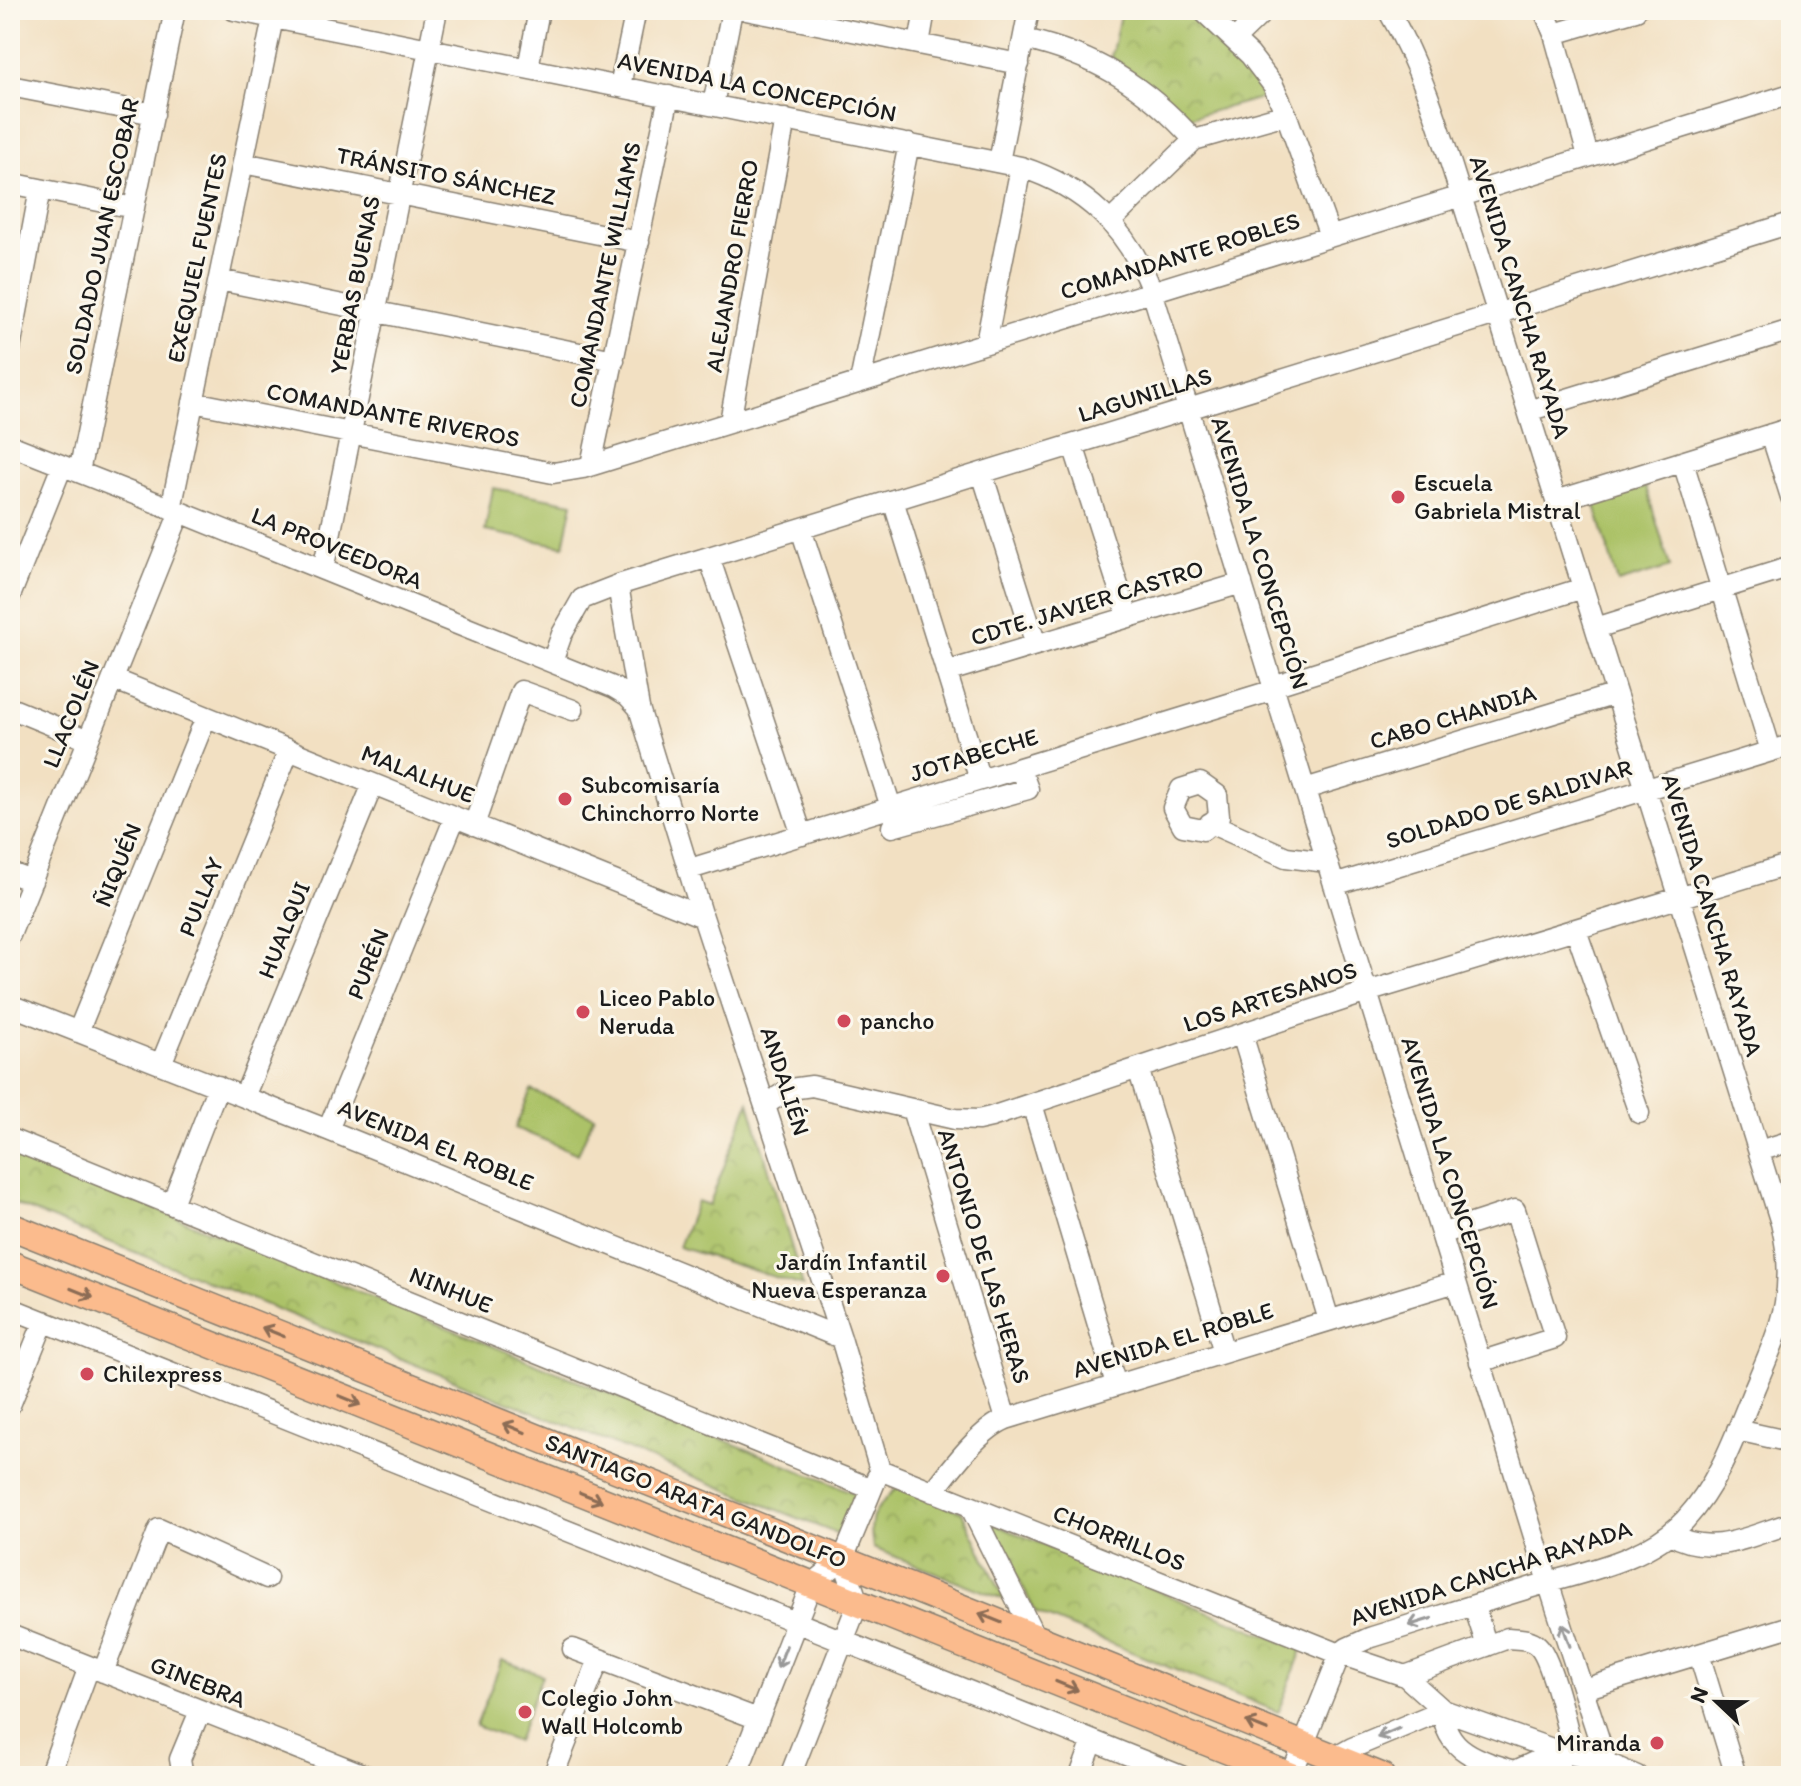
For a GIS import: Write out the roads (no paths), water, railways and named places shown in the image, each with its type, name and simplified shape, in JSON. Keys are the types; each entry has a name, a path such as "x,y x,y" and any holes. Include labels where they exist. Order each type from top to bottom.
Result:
{"main road":[{"name":"SANTIAGO ARATA GANDOLFO","path":"10,1226 1381,1776"},
{"name":"SANTIAGO ARATA GANDOLFO","path":"10,1264 1291,1776"}],"street":[{"name":"SOLDADO JUAN ESCOBAR","path":"11,590 70,469 134,208 175,10"},
{"name":"AVENIDA LA CONCEPCIÓN","path":"234,10 278,16 1021,167 1063,184 1111,221 1139,261 1152,291 1548,1582 1609,1769"},
{"name":"YERBAS BUENAS","path":"323,570 437,10"},
{"path":"528,68 539,10"},
{"path":"620,86 636,10"},
{"path":"713,105 732,10"},
{"path":"746,10 828,18 919,44 1019,64"},
{"path":"919,44 925,10"},
{"path":"999,162 1029,10"},
{"path":"1202,10 1235,39 1273,85 1330,236"},
{"path":"1235,39 1265,10"},
{"name":"AVENIDA CANCHA RAYADA","path":"1340,1654 1369,1638 1619,1561 1670,1534 1704,1496 1721,1467 1776,1337 1786,1306 1789,1274 1789,1243 1461,196 1426,89 1389,10"},
{"path":"1544,10 1554,34 1588,156"},
{"path":"1554,34 1636,10"},
{"name":"EXEQUIEL FUENTES","path":"176,510 193,402 243,163 278,16"},
{"path":"1024,39 1076,54 1124,78 1161,106 1194,140"},
{"path":"10,86 154,114"},
{"name":"COMANDANTE ROBLES","path":"587,466 1791,94"},
{"name":"COMANDANTE WILLIAMS","path":"587,466 614,360 669,96"},
{"path":"1111,221 1194,140 1286,114"},
{"name":"ALEJANDRO FIERRO","path":"730,422 785,119"},
{"path":"860,382 909,144"},
{"name":"TRÁNSITO SÁNCHEZ","path":"243,163 639,242"},
{"path":"986,343 1021,167"},
{"path":"10,183 134,208"},
{"path":"10,349 40,189"},
{"name":"LAGUNILLAS","path":"552,662 562,634 582,599 618,585 1791,223"},
{"path":"219,280 614,360"},
{"path":"1528,411 1791,330"},
{"name":"COMANDANTE RIVEROS","path":"193,402 553,473 587,466"},
{"path":"1556,501 1791,428"},
{"path":"1771,434 1791,497"},
{"name":"LA PROVEEDORA","path":"10,445 613,687 628,696 639,708"},
{"path":"1073,445 1128,617"},
{"path":"1683,462 1722,589 1781,748"},
{"path":"982,473 1036,645"},
{"path":"893,500 980,780"},
{"name":"LLACOLÉN","path":"10,935 113,679 176,510"},
{"path":"801,529 892,817 1028,789 1020,768"},
{"path":"709,557 802,835"},
{"path":"1596,628 1791,567"},
{"name":"CDTE. JAVIER CASTRO","path":"946,672 1242,583"},
{"path":"618,585 639,708"},
{"name":"JOTABECHE","path":"690,869 802,835 892,817 980,780 1583,588"},
{"name":"MALALHUE","path":"113,679 703,917"},
{"name":"PURÉN","path":"328,1130 521,691 573,710"},
{"name":"CABO CHANDIA","path":"1305,789 1616,694"},
{"path":"10,708 88,740"},
{"name":"ANDALIÉN","path":"639,708 703,917 841,1338 876,1479"},
{"name":"ÑIQUÉN","path":"78,1032 206,717"},
{"name":"SOLDADO DE SALDIVAR","path":"1334,885 1781,748"},
{"name":"PULLAY","path":"161,1064 289,750"},
{"name":"HUALQUI","path":"244,1097 373,784"},
{"path":"1210,823 1286,857 1327,862"},
{"name":"LOS ARTESANOS","path":"766,1104 790,1089 804,1086 966,1121 991,1117 1367,992 1790,869"},
{"path":"10,873 32,881"},
{"path":"1576,930 1639,1113"},
{"name":"AVENIDA EL ROBLE","path":"10,1005 841,1338"},
{"path":"1242,1034 1329,1320"},
{"path":"1138,1068 1224,1352"},
{"path":"172,1204 218,1086"},
{"path":"1032,1104 1116,1385"},
{"name":"ANTONIO DE LAS HERAS","path":"912,1109 1006,1419"},
{"name":"NINHUE","path":"10,1139 876,1479"},
{"path":"1759,1151 1791,1141"},
{"path":"1441,1234 1515,1210 1555,1338 1480,1362"},
{"name":"AVENIDA EL ROBLE","path":"933,1492 994,1424 1006,1419 1456,1282"},
{"path":"10,1308 1181,1776"},
{"path":"10,1405 44,1321"},
{"path":"1737,1430 1791,1442"},
{"path":"736,1776 811,1585 843,1559 876,1479"},
{"name":"CHORRILLOS","path":"876,1479 933,1492 1340,1654 1405,1676"},
{"path":"971,1508 1035,1637"},
{"path":"1670,1534 1689,1543 1712,1546 1791,1523"},
{"path":"49,1776 159,1529 267,1578"},
{"path":"790,1776 858,1603 843,1559"},
{"path":"1474,1606 1487,1646"},
{"path":"1584,1689 1791,1627"},
{"name":"GINEBRA","path":"10,1635 367,1776"},
{"path":"1563,1776 1564,1752 1547,1660 1538,1646 1525,1639 1508,1638 1405,1676 1443,1710 1564,1752 1609,1769 1637,1776"},
{"path":"573,1649 758,1719"},
{"path":"1291,1776 1340,1654"},
{"path":"1699,1654 1736,1776"},
{"path":"553,1776 599,1659"},
{"path":"1443,1710 1443,1724 1449,1737 1460,1749 1491,1764 1515,1771 1564,1752"},
{"path":"1334,1758 1443,1710"},
{"path":"183,1776 180,1759 200,1711"},
{"path":"1080,1776 1093,1741"}],"place":[{"name":"Escuela Gabriela Mistral","path":"1398,497"},
{"name":"Subcomisaría Chinchorro Norte","path":"565,799"},
{"name":"Liceo Pablo Neruda","path":"583,1012"},
{"name":"pancho","path":"844,1021"},
{"name":"Jardín Infantil Nueva Esperanza","path":"943,1276"},
{"name":"Chilexpress","path":"87,1374"},
{"name":"Colegio John Wall Holcomb","path":"525,1712"},
{"name":"Miranda","path":"1657,1743"}]}
